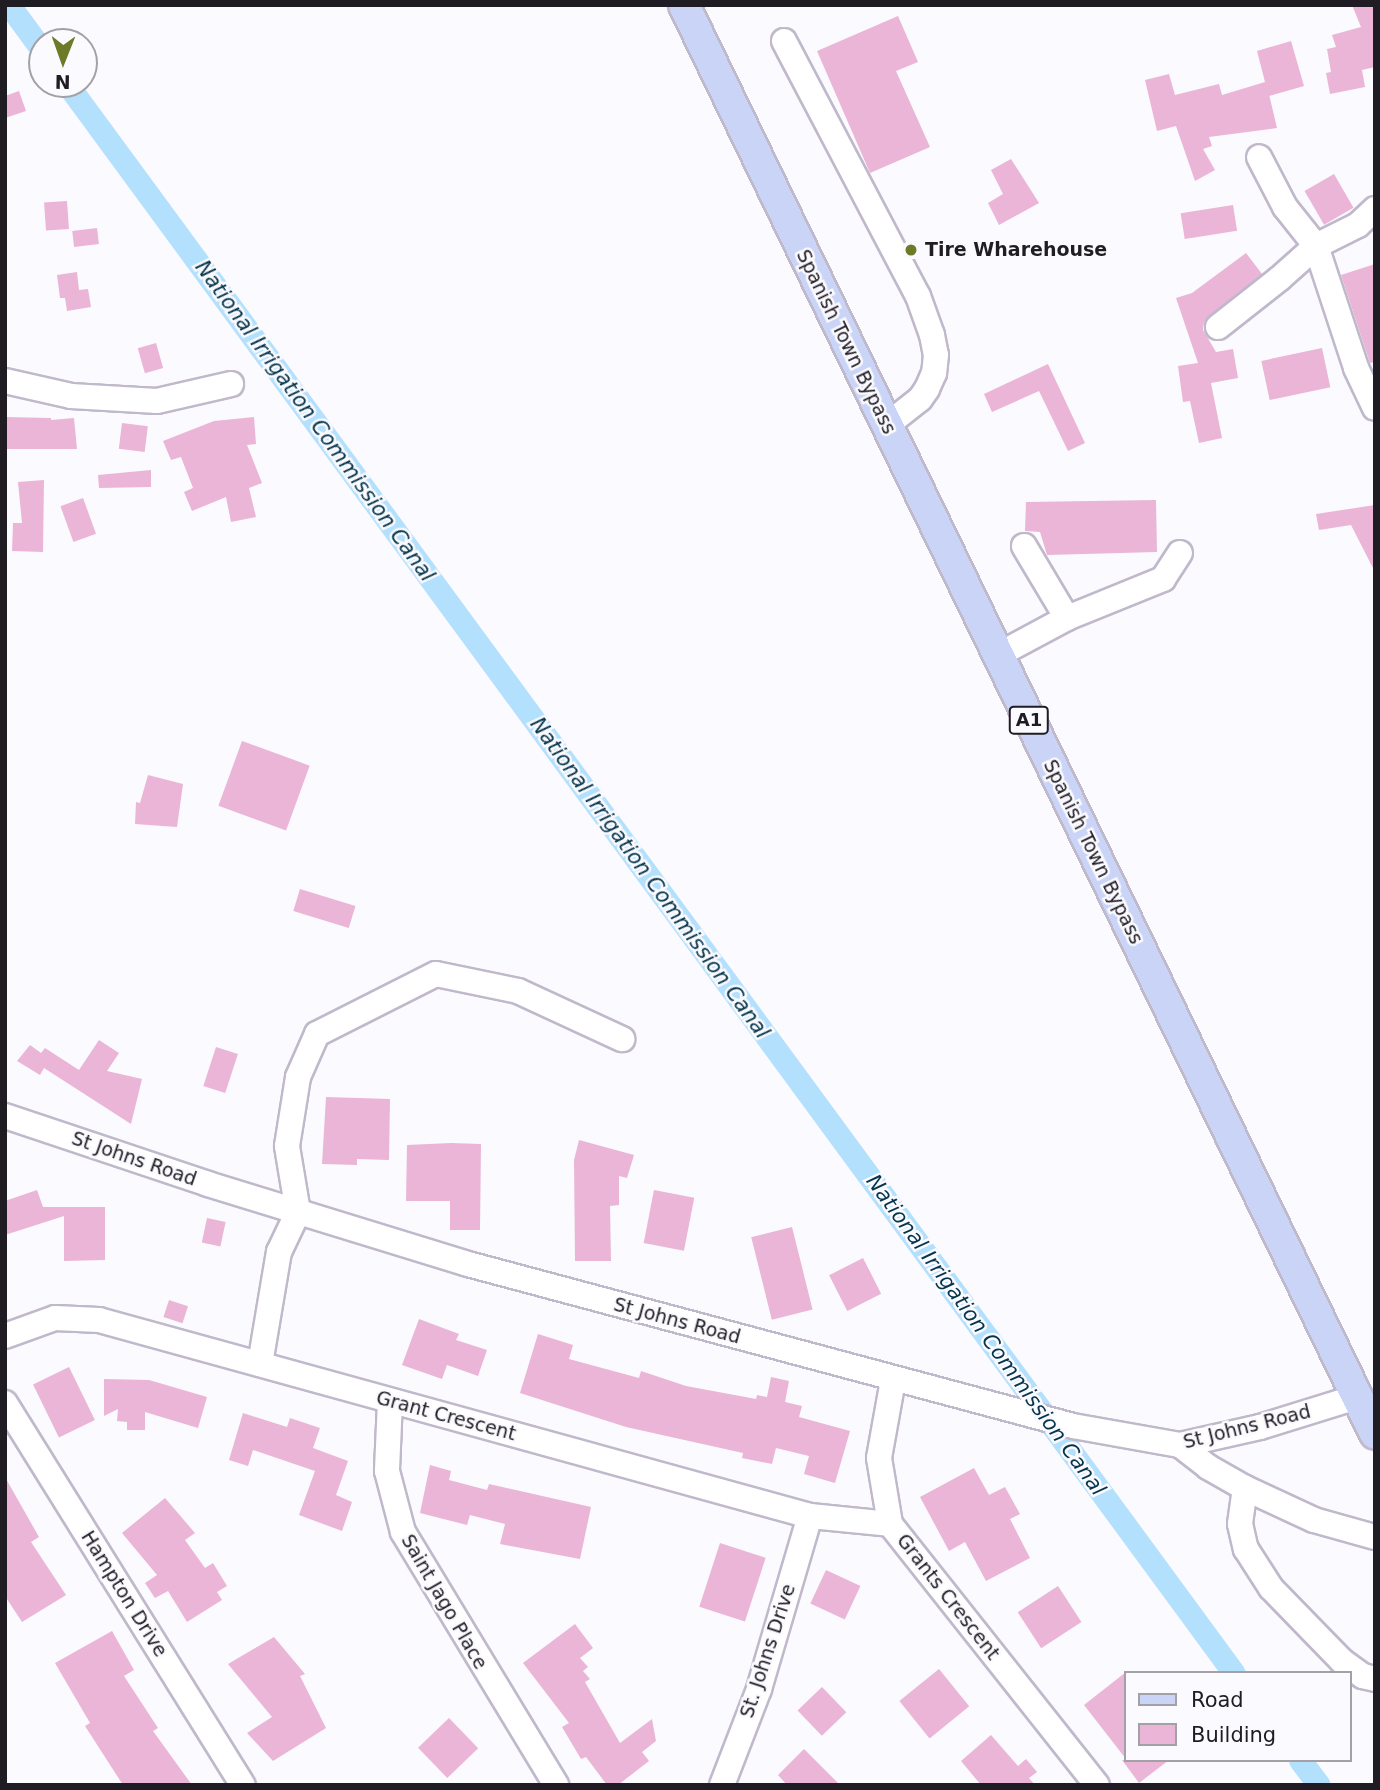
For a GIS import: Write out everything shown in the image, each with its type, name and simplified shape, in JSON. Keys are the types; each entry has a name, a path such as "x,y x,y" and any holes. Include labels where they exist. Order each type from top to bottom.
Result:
{"main road":[{"name":"Spanish Town Bypass","path":"684,5 1375,1434"}],"street":[{"path":"784,41 918,296 932,335 936,355 934,373 927,389 920,399 887,425"},
{"path":"1259,157 1286,207 1316,246 1356,368 1375,408"},
{"path":"1217,327 1279,279 1316,246 1358,225 1375,209"},
{"path":"5,381 71,396 157,401 231,384"},
{"path":"1024,546 1068,618"},
{"path":"998,655 1068,618 1163,579 1180,553"},
{"path":"260,1364 279,1252 298,1212 287,1146 298,1077 317,1034 436,974 518,991 622,1039"},
{"name":"St Johns Road","path":"5,1116 298,1212 468,1264 1026,1416 1073,1426 1180,1445 1260,1427 1357,1397"},
{"name":"Grant Crescent","path":"5,1336 55,1318 99,1320 810,1517 890,1524"},
{"name":"Grants Crescent","path":"893,1380 878,1458 890,1524 1096,1784"},
{"name":"Saint Jago Place","path":"390,1401 387,1471 402,1532 556,1785"},
{"name":"Hampton Drive","path":"5,1403 243,1785"},
{"path":"1180,1445 1208,1467 1245,1488 1314,1520 1375,1537"},
{"path":"1245,1488 1240,1524 1246,1549 1270,1588 1342,1661 1363,1676 1375,1679"},
{"name":"St. Johns Drive","path":"722,1785 759,1689 810,1517"}],"building":[{"path":"1352,5 1375,5 1375,67 1362,70 1365,87 1330,94 1326,73 1331,72 1327,49 1336,47 1332,35 1361,27"},
{"path":"898,16 918,62 896,71 930,147 870,173 817,51"},
{"path":"1291,41 1304,86 1269,96 1277,128 1209,137 1212,146 1203,149 1215,170 1195,181 1176,126 1157,131 1145,80 1169,74 1175,95 1219,84 1222,95 1265,82 1257,51"},
{"path":"19,91 26,111 5,118 5,96"},
{"path":"1011,159 1039,203 999,225 988,203 1003,194 991,170"},
{"path":"1334,174 1354,208 1324,225 1305,191"},
{"path":"67,201 69,229 46,231 44,203"},
{"path":"1233,205 1237,231 1185,239 1181,213"},
{"path":"97,228 99,244 74,247 72,231"},
{"path":"1246,253 1262,274 1204,322 1203,330 1216,352 1233,349 1238,378 1211,383 1222,438 1199,443 1190,401 1183,402 1178,366 1198,363 1176,298 1192,293"},
{"path":"1375,264 1375,362 1370,363 1341,275"},
{"path":"77,272 79,290 88,289 91,307 67,311 65,298 60,298 57,275"},
{"path":"156,343 163,368 145,373 138,348"},
{"path":"1322,348 1330,387 1270,400 1261,361"},
{"path":"1048,364 1085,443 1068,451 1039,391 992,412 984,394"},
{"path":"5,417 51,420 74,418 77,449 5,449"},
{"path":"254,417 256,444 247,445 262,483 249,488 256,517 231,522 226,497 192,511 184,492 193,488 181,457 171,460 163,441 214,421"},
{"path":"122,423 148,426 145,452 119,449"},
{"path":"151,470 151,487 99,488 98,475"},
{"path":"44,480 43,552 12,551 13,523 22,523 18,482"},
{"path":"83,498 96,534 73,542 60,506"},
{"path":"1156,500 1157,552 1047,555 1040,532 1025,531 1026,502"},
{"path":"1375,505 1375,572 1351,525 1319,530 1316,514"},
{"path":"242,741 310,766 286,830 218,806"},
{"path":"148,775 183,784 177,827 135,824 136,802 140,803"},
{"path":"300,889 355,906 349,928 293,911"},
{"path":"99,1040 119,1053 107,1071 142,1079 131,1124 44,1068 40,1075 17,1061 30,1045 41,1053 45,1048 79,1070"},
{"path":"216,1047 238,1054 225,1093 203,1086"},
{"path":"326,1097 390,1099 389,1160 357,1159 357,1165 322,1164"},
{"path":"579,1140 634,1155 627,1178 619,1176 619,1205 610,1206 611,1261 575,1261 574,1160"},
{"path":"481,1144 480,1230 450,1230 450,1201 406,1201 407,1145"},
{"path":"37,1190 43,1207 105,1207 105,1260 64,1261 64,1216 5,1235 5,1201"},
{"path":"654,1190 694,1198 684,1251 644,1243"},
{"path":"207,1218 226,1222 220,1246 202,1242"},
{"path":"792,1227 813,1309 772,1320 751,1237"},
{"path":"863,1258 881,1294 847,1311 829,1275"},
{"path":"169,1300 188,1306 182,1323 163,1317"},
{"path":"419,1319 459,1334 456,1340 487,1350 478,1376 447,1365 442,1379 402,1365"},
{"path":"538,1334 573,1345 569,1359 639,1378 641,1371 686,1386 756,1399 757,1395 767,1397 771,1377 789,1381 785,1402 802,1406 799,1417 850,1431 835,1483 804,1474 809,1456 776,1448 772,1464 742,1458 743,1453 626,1427 520,1393"},
{"path":"69,1367 95,1420 59,1438 33,1385"},
{"path":"104,1379 149,1380 207,1397 198,1428 145,1412 145,1430 127,1430 127,1422 117,1421 118,1409 104,1416"},
{"path":"243,1413 287,1427 290,1418 320,1428 313,1448 348,1461 336,1495 352,1502 342,1531 299,1515 315,1471 253,1450 248,1466 229,1460"},
{"path":"430,1465 451,1471 449,1480 487,1490 489,1484 591,1507 580,1559 500,1544 505,1524 470,1515 467,1525 420,1513"},
{"path":"974,1468 989,1495 1005,1487 1020,1514 1010,1519 1030,1558 986,1581 965,1542 949,1551 920,1497"},
{"path":"5,1477 39,1537 31,1542 66,1595 22,1622 5,1596"},
{"path":"165,1498 195,1533 185,1540 205,1568 213,1563 227,1586 217,1592 222,1600 187,1622 168,1591 155,1598 145,1583 157,1575 122,1533"},
{"path":"720,1543 766,1558 745,1622 699,1607"},
{"path":"826,1570 860,1586 845,1620 810,1604"},
{"path":"1058,1586 1081,1622 1041,1648 1018,1612"},
{"path":"575,1624 593,1648 580,1658 588,1667 583,1671 590,1679 585,1682 620,1743 652,1719 656,1741 642,1752 649,1761 618,1785 607,1785 586,1757 581,1759 562,1727 569,1723 523,1663"},
{"path":"112,1631 134,1670 124,1676 158,1728 153,1731 192,1785 123,1785 85,1726 90,1723 55,1663"},
{"path":"274,1637 305,1674 300,1676 326,1728 273,1761 247,1733 272,1717 228,1664"},
{"path":"939,1669 969,1706 930,1738 899,1701"},
{"path":"1124,1674 1124,1756 1084,1705"},
{"path":"822,1687 846,1712 822,1736 798,1711"},
{"path":"449,1718 478,1748 447,1778 418,1748"},
{"path":"991,1735 1018,1766 1026,1759 1037,1772 1029,1778 1035,1785 981,1785 961,1761"},
{"path":"804,1749 840,1785 787,1785 778,1775"},
{"path":"1122,1760 1166,1762 1139,1783"}],"waterway":[{"name":"National Irrigation Commission Canal","path":"9,5 28,31"},
{"name":"National Irrigation Commission Canal","path":"77,98 1233,1671"},
{"name":"National Irrigation Commission Canal","path":"1302,1762 1319,1785"}],"place":[{"name":"Tire Wharehouse","path":"911,250"}]}
